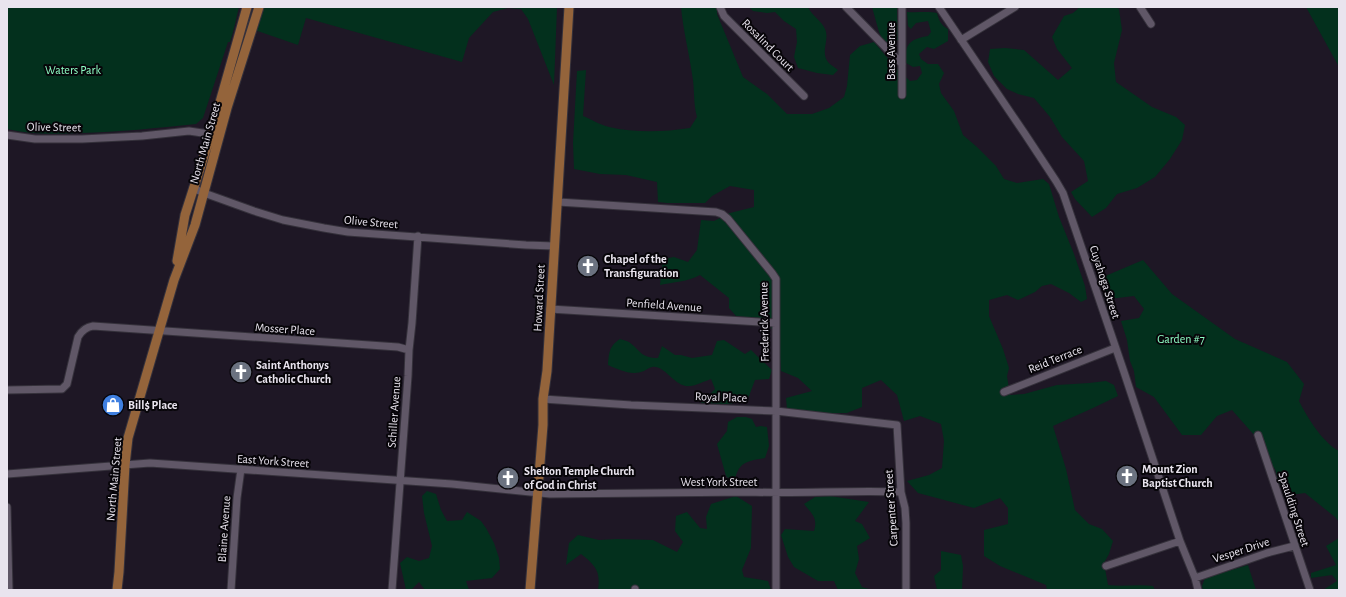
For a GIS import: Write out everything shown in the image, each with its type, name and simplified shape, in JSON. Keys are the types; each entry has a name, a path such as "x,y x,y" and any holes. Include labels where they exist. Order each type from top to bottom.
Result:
{"main road":[{"name":"Howard Street","path":"530,590 547,372 570,7"},
{"name":"North Main Street","path":"117,590 128,438 174,280 195,225 204,193 215,135 214,122 247,8"},
{"name":"North Main Street","path":"174,280 183,220 193,188 215,135 223,124 258,10"}],"street":[{"name":"Rosalind Court","path":"720,7 724,16 804,96"},
{"path":"846,7 902,64"},
{"name":"Bass Avenue","path":"902,7 902,95"},
{"name":"Cuyahoga Street","path":"939,7 1063,193 1104,311 1180,541 1195,578 1198,590"},
{"path":"961,40 1015,7"},
{"path":"1140,7 1151,24"},
{"path":"214,122 223,124"},
{"name":"Olive Street","path":"7,135 35,139 53,139 142,136 183,131 215,135"},
{"name":"Olive Street","path":"193,188 254,211 283,220 348,232 554,246"},
{"name":"Frederick Avenue","path":"558,202 716,212 722,214 728,219 775,278 776,590"},
{"name":"Schiller Avenue","path":"392,590 418,236"},
{"name":"Penfield Avenue","path":"550,309 776,323"},
{"name":"Mosser Place","path":"7,390 62,389 67,384 78,336 87,327 94,326 398,347 409,350"},
{"name":"Reid Terrace","path":"1004,392 1115,348"},
{"name":"Royal Place","path":"544,399 631,405 776,410 897,425"},
{"name":"Carpenter Street","path":"897,425 901,492 905,508 906,522 906,590"},
{"name":"Spaulding Street","path":"1258,435 1310,590"},
{"name":"East York Street","path":"7,474 125,464 158,464 537,492"},
{"name":"Blaine Avenue","path":"231,590 240,469"},
{"name":"West York Street","path":"537,492 565,494 901,492"},
{"path":"7,507 9,590"},
{"path":"1106,566 1180,541"},
{"name":"Vesper Drive","path":"1195,578 1267,553 1294,546"}],"green space":[{"name":"Waters Park","path":"7,7 239,7 230,42 228,42 203,118 196,124 124,131 53,134 7,129"},
{"path":"259,7 557,7 554,85 528,19 521,9 508,8 493,12 469,38 462,62 306,18 298,45 252,29"},
{"path":"681,7 717,7 717,14 743,77 767,94 787,114 812,114 829,108 844,97 847,86 850,55 860,46 874,42 896,68 910,81 917,80 922,73 920,66 913,67 906,63 907,47 913,41 928,36 931,32 928,21 916,23 911,29 908,26 907,12 937,13 941,22 948,29 948,41 934,49 927,47 919,54 921,59 928,64 938,64 944,73 939,84 941,93 954,111 963,135 996,166 1004,179 1017,183 1043,179 1049,184 1059,217 1085,286 1087,299 1081,302 1069,293 1051,284 1042,286 1035,292 1018,300 1007,295 989,300 989,316 1003,349 1009,368 1007,376 1010,395 1024,394 1057,385 1106,381 1114,385 1118,396 1053,426 1066,469 1075,510 1089,524 1102,529 1113,541 1109,554 1104,563 1108,585 1153,586 1155,590 1047,590 1046,585 1000,566 984,556 984,530 1008,524 1008,508 1000,498 974,508 918,493 907,481 929,475 942,468 944,441 941,424 920,416 904,421 897,395 881,380 862,388 862,407 847,413 787,409 786,398 812,391 798,378 781,371 779,342 766,319 736,316 729,308 729,298 700,275 685,280 660,285 663,259 674,257 688,262 697,250 701,220 714,221 730,213 754,207 754,190 730,186 712,196 705,203 658,202 657,182 626,175 600,174 574,169 573,143 577,71 586,70 583,116 606,126 619,129 660,131 690,128 697,117 693,80"},
{"path":"749,7 808,7 825,29 826,58 829,63 838,70 833,75 798,68 794,57 797,42 796,29 784,21 775,12 767,13 753,11"},
{"path":"872,7 897,7 898,40 889,43 884,42 879,32"},
{"path":"1080,7 1115,7 1119,9 1122,30 1114,63 1116,82 1152,107 1176,117 1185,125 1182,140 1170,159 1155,177 1137,188 1117,194 1106,208 1092,217 1075,199 1071,192 1088,181 1084,161 1062,137 1050,117 1034,98 1018,94 1007,89 994,76 988,62 990,49 1005,48 1024,50 1058,80 1072,68 1057,49 1052,37 1064,16 1073,13"},
{"path":"1306,7 1339,7 1339,67"},
{"name":"Garden #7","path":"1143,260 1172,294 1235,339 1287,362 1304,384 1299,401 1321,436 1339,451 1339,522 1335,517 1305,493 1290,495 1279,483 1275,469 1269,462 1255,436 1232,410 1217,416 1201,435 1182,435 1154,397 1136,387 1127,340 1121,321 1139,318 1144,309 1134,296 1109,299 1104,289 1103,277"},
{"path":"620,339 629,342 642,353 652,358 658,358 662,346 675,355 692,358 712,355 717,341 724,340 745,354 751,350 772,370 769,379 755,380 746,401 728,404 701,403 715,389 711,379 695,385 685,386 680,384 659,368 651,367 644,371 630,373 608,365 610,350"},
{"path":"737,417 752,419 756,427 767,427 769,446 765,458 753,460 741,467 734,483 726,476 717,444 727,431 728,422"},
{"path":"427,491 436,494 441,510 447,521 462,520 467,512 481,521 494,543 499,558 500,569 492,578 466,581 469,590 425,590 419,582 411,590 406,590 400,563 407,557 419,561 429,558 432,546 424,513 422,496"},
{"path":"736,496 752,506 751,548 742,570 744,577 768,581 771,590 598,590 598,573 593,565 581,554 566,565 569,543 578,535 599,540 653,540 677,552 683,542 675,531 676,516 687,512 700,528 707,529 706,517 711,504"},
{"path":"830,496 869,502 855,521 862,524 870,538 857,546 859,559 855,573 862,587 872,590 838,590 834,581 818,581 794,567 788,557 781,535 785,529 814,531 815,519 804,504 815,497"},
{"path":"1339,538 1339,590 1323,590 1337,581 1332,575 1311,578 1311,573 1336,565 1326,546"},
{"path":"941,551 961,555 963,566 962,590 937,590 934,576 941,570"},
{"path":"1248,565 1256,590 1203,590 1202,586 1205,578"}],"place":[{"name":"Chapel of the Transfiguration","path":"588,266"},
{"name":"Saint Anthonys Catholic Church","path":"241,372"},
{"name":"Bill$ Place","path":"113,405"},
{"name":"Mount Zion Baptist Church","path":"1127,476"},
{"name":"Shelton Temple Church of God in Christ","path":"508,478"}]}
